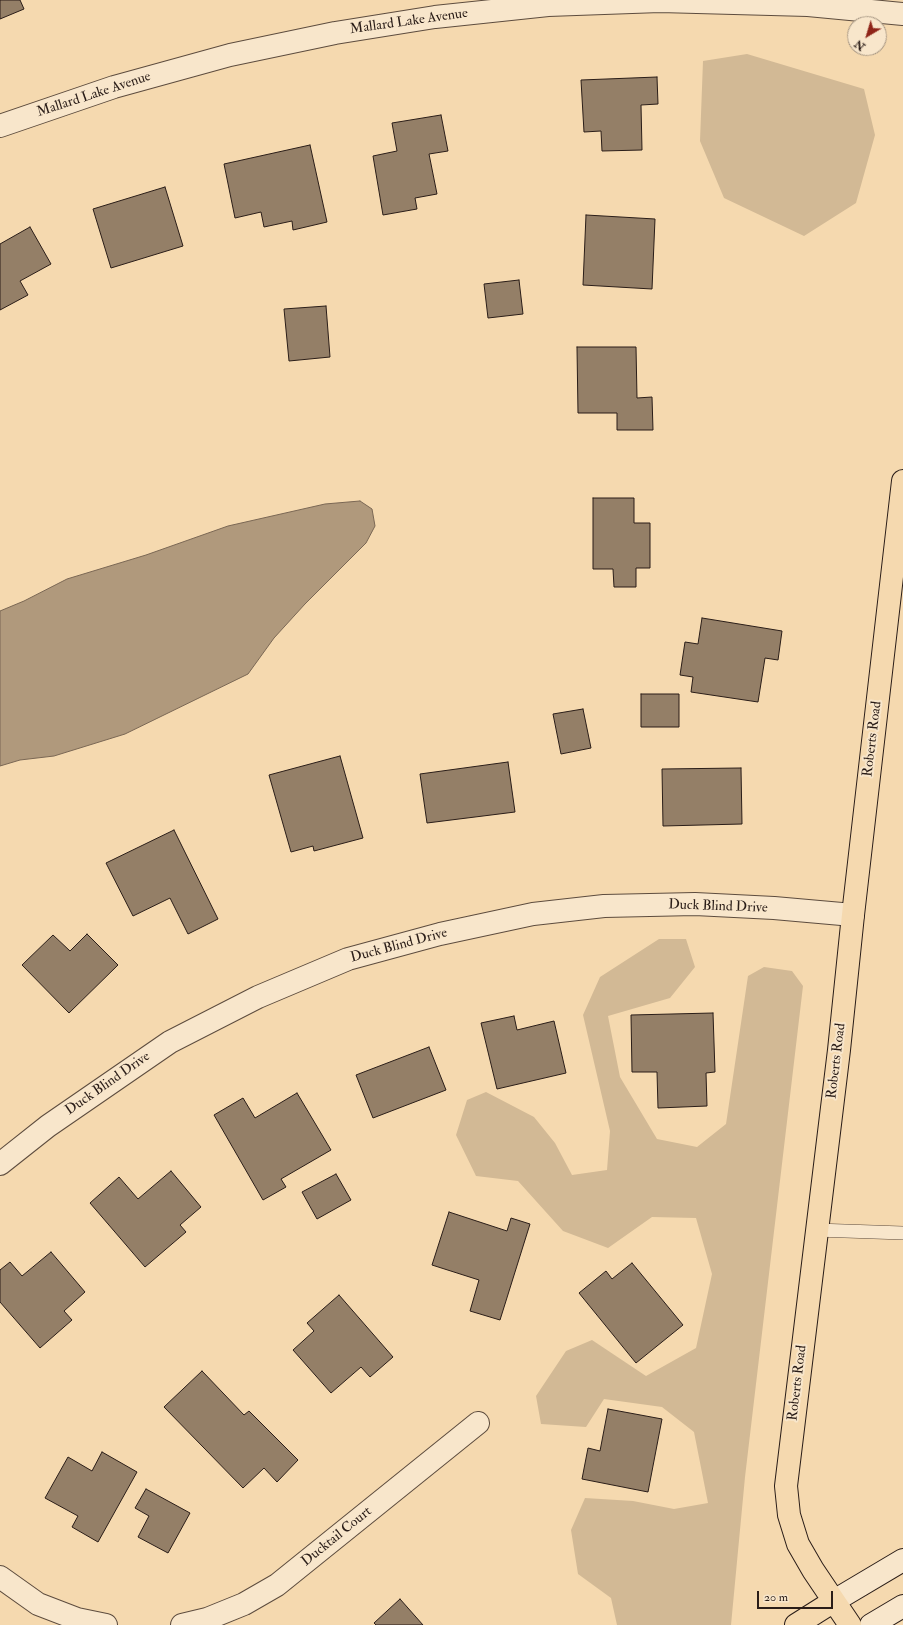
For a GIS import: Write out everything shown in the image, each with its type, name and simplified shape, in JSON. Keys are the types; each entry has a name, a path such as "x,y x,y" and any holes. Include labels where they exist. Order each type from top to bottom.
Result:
{"main road":[{"name":"Roberts Road","path":"850,1625 813,1570 798,1544 789,1515 786,1486 839,1050 903,481"},
{"path":"796,1625 834,1601"}],"street":[{"name":"Mallard Lake Avenue","path":"0,126 114,87 230,55 335,33 435,17 548,6 660,1 808,5 903,14"},
{"name":"Duck Blind Drive","path":"0,1164 48,1126 170,1042 258,998 348,959 440,934 525,916 604,906 695,904 774,908 853,915"},
{"name":"Ducktail Court","path":"182,1625 207,1619 244,1604 277,1585 478,1423"},
{"path":"834,1601 903,1560"},
{"path":"0,1577 56,1619 77,1619 106,1625"},
{"path":"871,1625 903,1606"}],"lane":[{"path":"816,1230 903,1233"}],"shaded area":[{"path":"747,54 864,89 875,135 856,203 804,236 724,198 700,141 703,61"},
{"path":"360,501 372,509 375,526 366,543 305,604 274,638 248,674 125,734 54,756 20,760 0,766 0,611 24,601 67,579 146,555 228,526 325,504"},
{"path":"659,939 686,939 695,967 670,998 608,1016 620,1077 657,1139 697,1147 726,1124 748,976 764,967 792,971 803,986 745,1477 731,1625 617,1625 611,1598 578,1574 571,1530 585,1498 633,1501 674,1509 708,1503 694,1432 662,1407 604,1399 586,1427 541,1424 536,1396 566,1351 592,1340 646,1376 696,1348 712,1274 696,1218 652,1217 608,1248 563,1231 518,1181 476,1176 456,1135 467,1100 486,1092 534,1117 555,1143 572,1175 607,1170 610,1131 583,1015 600,977"}],"building":[{"path":"0,0 20,0 24,9 0,19"},
{"path":"657,77 658,104 641,105 642,150 602,151 601,131 584,132 581,80"},
{"path":"441,115 448,151 429,154 437,194 415,198 417,209 383,215 373,156 397,151 392,123"},
{"path":"310,145 327,222 293,230 292,221 264,227 261,212 235,218 224,164"},
{"path":"165,187 183,246 111,268 93,209"},
{"path":"586,215 655,219 652,289 583,285"},
{"path":"30,227 51,264 20,281 28,295 0,310 0,244"},
{"path":"519,280 523,314 488,318 484,284"},
{"path":"326,306 330,357 289,361 284,309"},
{"path":"577,347 636,347 637,398 652,397 653,430 617,430 617,413 578,413"},
{"path":"593,498 634,498 634,523 650,523 650,568 636,568 636,587 614,587 613,569 593,569"},
{"path":"702,618 782,631 778,660 765,658 758,702 691,692 693,677 680,675 685,642 698,644"},
{"path":"641,694 679,694 679,727 641,727"},
{"path":"583,709 591,748 561,754 553,714"},
{"path":"340,756 363,838 314,851 313,846 291,852 269,775"},
{"path":"508,762 515,812 427,823 420,774"},
{"path":"741,768 742,824 663,826 662,769"},
{"path":"174,830 218,919 188,934 170,898 133,916 106,863"},
{"path":"87,934 118,965 69,1013 22,965 53,935 70,951"},
{"path":"713,1013 715,1072 706,1073 707,1106 658,1108 657,1072 632,1072 631,1015"},
{"path":"514,1016 517,1030 554,1021 566,1073 497,1089 481,1023"},
{"path":"429,1047 446,1090 373,1118 356,1075"},
{"path":"297,1093 331,1150 281,1179 286,1187 263,1200 214,1115 243,1098 255,1118"},
{"path":"171,1171 201,1207 180,1225 186,1232 145,1267 90,1203 119,1177 138,1199"},
{"path":"336,1174 351,1200 317,1219 302,1192"},
{"path":"449,1212 507,1231 511,1218 530,1224 500,1320 470,1311 479,1280 432,1265"},
{"path":"51,1252 85,1292 64,1311 72,1320 40,1348 0,1302 0,1270 10,1262 22,1276"},
{"path":"632,1263 683,1325 636,1363 579,1293 606,1271 612,1279"},
{"path":"339,1295 393,1357 370,1377 361,1367 331,1393 293,1350 314,1331 307,1323"},
{"path":"202,1371 244,1415 249,1411 298,1460 277,1482 264,1468 243,1488 164,1407"},
{"path":"608,1409 662,1419 648,1492 582,1479 588,1448 600,1451"},
{"path":"102,1452 137,1472 98,1542 72,1527 78,1516 45,1498 68,1457 92,1471"},
{"path":"146,1489 190,1513 168,1553 138,1537 149,1516 135,1508"},
{"path":"400,1599 423,1625 376,1625 374,1623"}]}
